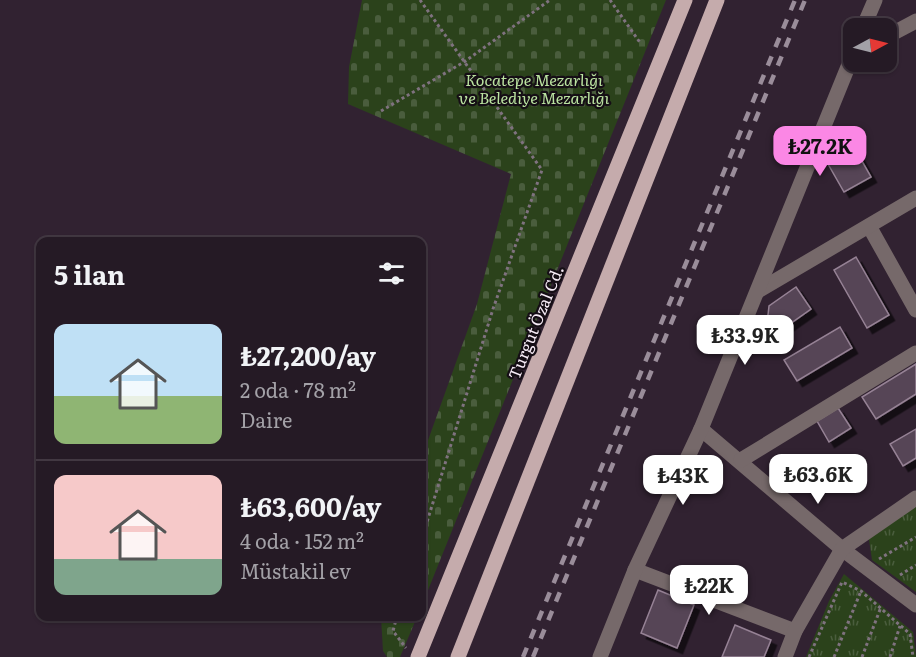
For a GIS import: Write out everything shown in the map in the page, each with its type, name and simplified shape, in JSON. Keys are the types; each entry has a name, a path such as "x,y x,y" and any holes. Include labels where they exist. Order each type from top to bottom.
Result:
{"main road":[{"name":"Turgut Özal Cd.","path":"418,657 685,0"},
{"path":"458,657 717,0"}],"street":[{"path":"867,18 875,0"},
{"path":"897,31 916,21"},
{"path":"600,657 635,570 701,429 846,72"},
{"path":"758,291 916,198"},
{"path":"869,226 916,310"},
{"path":"741,460 916,353"},
{"path":"701,429 741,460 842,549 916,605"},
{"path":"785,657 795,632 842,549 916,498"},
{"path":"635,570 795,632"}],"path":[{"path":"420,0 542,170 493,309 426,525"},
{"path":"381,111 464,62 550,0"},
{"path":"610,0 641,44"},
{"path":"879,559 916,537"},
{"path":"876,552 879,559 886,564"},
{"path":"900,575 916,565"},
{"path":"893,570 908,581"},
{"path":"809,657 842,582 861,591 910,634 913,657"},
{"path":"834,657 861,591"},
{"path":"862,657 881,607"},
{"path":"396,621 393,631 412,657"},
{"path":"890,657 900,626"}],"green space":[{"name":"Kocatepe Mezarlığı ve Belediye Mezarlığı","path":"362,0 666,0 426,595 426,446 477,304 511,174 348,104 349,67"},
{"path":"916,504 916,592 872,560 868,533"},
{"path":"844,574 913,632 916,657 806,657 829,601"},
{"path":"381,621 415,621 400,657 387,657 383,651"}],"building":[{"path":"850,140 871,177 844,192 828,164 833,155 830,151"},
{"path":"856,257 889,315 867,328 834,270"},
{"path":"796,287 811,309 767,340 761,325 766,321 764,318 768,315 769,306"},
{"path":"840,327 852,348 797,381 784,360"},
{"path":"916,364 916,394 876,419 862,397"},
{"path":"838,408 851,428 829,442 817,421"},
{"path":"916,429 916,458 903,466 890,444"},
{"path":"658,590 694,605 677,648 641,633"},
{"path":"735,625 771,640 764,657 722,657"}],"railway":[{"path":"523,657 795,0"},
{"path":"533,657 805,0"}]}
